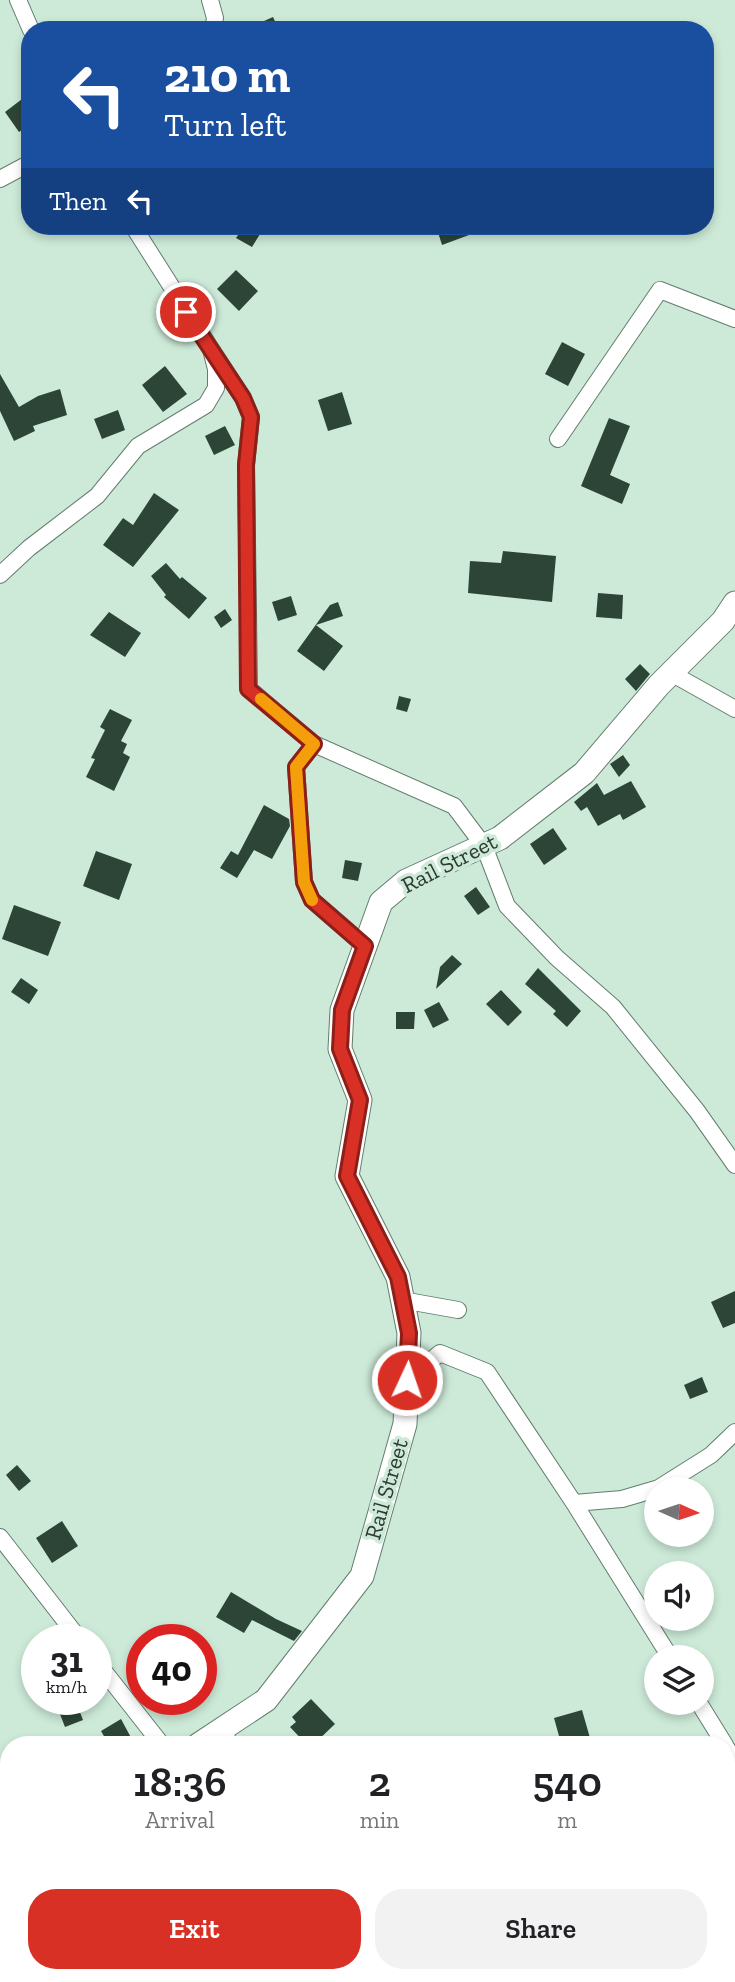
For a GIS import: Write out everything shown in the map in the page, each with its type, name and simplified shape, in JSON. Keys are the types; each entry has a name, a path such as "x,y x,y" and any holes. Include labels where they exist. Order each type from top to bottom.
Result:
{"street":[{"path":"18,0 27,21"},
{"path":"210,0 214,21"},
{"path":"0,179 21,168"},
{"path":"139,235 243,398 251,417 246,465 248,689 314,744 454,806 484,846 507,906 557,958 613,1007 698,1111 735,1165"},
{"path":"558,439 660,290 735,319"},
{"path":"0,575 29,548 97,496 138,446 206,405 216,388 216,369 211,349"},
{"name":"Rail Street","path":"226,1735 266,1700 362,1576 405,1424 409,1333 398,1277 347,1176 360,1100 340,1049 342,1010 381,902 406,881 500,838 584,773 671,673 723,621 735,603"},
{"path":"671,673 735,709"},
{"path":"314,744 296,767 304,882 312,900 365,946"},
{"path":"402,1300 458,1310"},
{"path":"407,1380 440,1353 488,1372 663,1645"},
{"path":"675,1477 711,1455 735,1432"},
{"path":"574,1503 622,1499 644,1493"},
{"path":"0,1537 68,1624"},
{"path":"112,1681 155,1736"},
{"path":"706,1715 719,1736"}],"building":[{"path":"21,100 21,131 19,132 5,112"},
{"path":"238,235 259,235 252,247 236,238"},
{"path":"439,235 469,235 442,245"},
{"path":"236,270 258,291 239,311 217,289"},
{"path":"562,342 585,354 568,386 545,374"},
{"path":"165,366 187,394 163,412 142,385"},
{"path":"0,374 19,407 38,396 60,389 67,415 33,426 35,431 14,441 0,411"},
{"path":"342,392 352,424 328,431 318,400"},
{"path":"118,410 125,430 102,439 94,419"},
{"path":"609,418 630,426 610,475 630,484 622,504 581,486"},
{"path":"225,426 235,445 214,455 205,436"},
{"path":"154,493 179,510 133,567 103,545 123,518 133,525"},
{"path":"503,551 556,556 552,602 468,593 470,561 501,563"},
{"path":"166,563 180,579 182,577 207,598 189,619 164,597 166,595 151,576"},
{"path":"598,593 623,595 622,619 596,617"},
{"path":"291,596 297,615 278,621 272,602"},
{"path":"338,602 343,616 316,625 343,646 324,671 297,651 330,605"},
{"path":"225,609 232,620 221,628 214,617"},
{"path":"109,612 141,633 125,657 90,635"},
{"path":"640,664 650,674 636,691 625,679"},
{"path":"399,696 411,699 407,712 396,709"},
{"path":"110,709 132,720 121,741 127,744 123,753 130,757 114,791 86,777 95,759 91,758 105,730 100,727"},
{"path":"623,755 630,765 619,777 610,764"},
{"path":"631,781 646,807 623,820 620,814 598,826 587,807 581,811 574,802 597,783 604,795"},
{"path":"264,805 289,819 290,826 272,859 254,850 237,878 220,868 231,851 238,855"},
{"path":"553,828 567,849 544,865 530,844"},
{"path":"96,851 132,864 119,900 83,886"},
{"path":"345,860 362,863 358,881 342,878"},
{"path":"476,887 490,907 478,915 464,896"},
{"path":"14,905 61,922 48,956 2,939"},
{"path":"452,955 462,964 436,989 440,967"},
{"path":"538,968 581,1011 567,1027 553,1014 556,1011 525,984"},
{"path":"21,978 38,990 29,1004 11,992"},
{"path":"501,990 522,1012 508,1026 486,1004"},
{"path":"439,1002 449,1020 433,1028 424,1010"},
{"path":"396,1012 415,1012 414,1029 396,1029"},
{"path":"735,1291 735,1323 723,1328 711,1302"},
{"path":"702,1377 708,1392 690,1399 684,1385"},
{"path":"17,1465 31,1481 19,1491 6,1475"},
{"path":"62,1521 78,1546 52,1563 36,1538"},
{"path":"231,1592 302,1631 294,1641 252,1620 244,1633 216,1617"},
{"path":"311,1699 335,1724 322,1736 298,1736 290,1727 296,1722 292,1717"},
{"path":"582,1710 589,1736 559,1736 554,1718"},
{"path":"60,1715 81,1715 83,1720 65,1727"},
{"path":"121,1719 130,1736 104,1736 101,1731"}],"slow traffic":[{"path":"261,699 314,744 296,767 304,882 312,900"}],"route":[{"path":"186,312 243,398 251,417 246,465 248,689 314,744 296,767 304,882 312,900 365,946 342,1010 340,1049 360,1100 347,1176 398,1277 409,1333 407,1380"}]}
